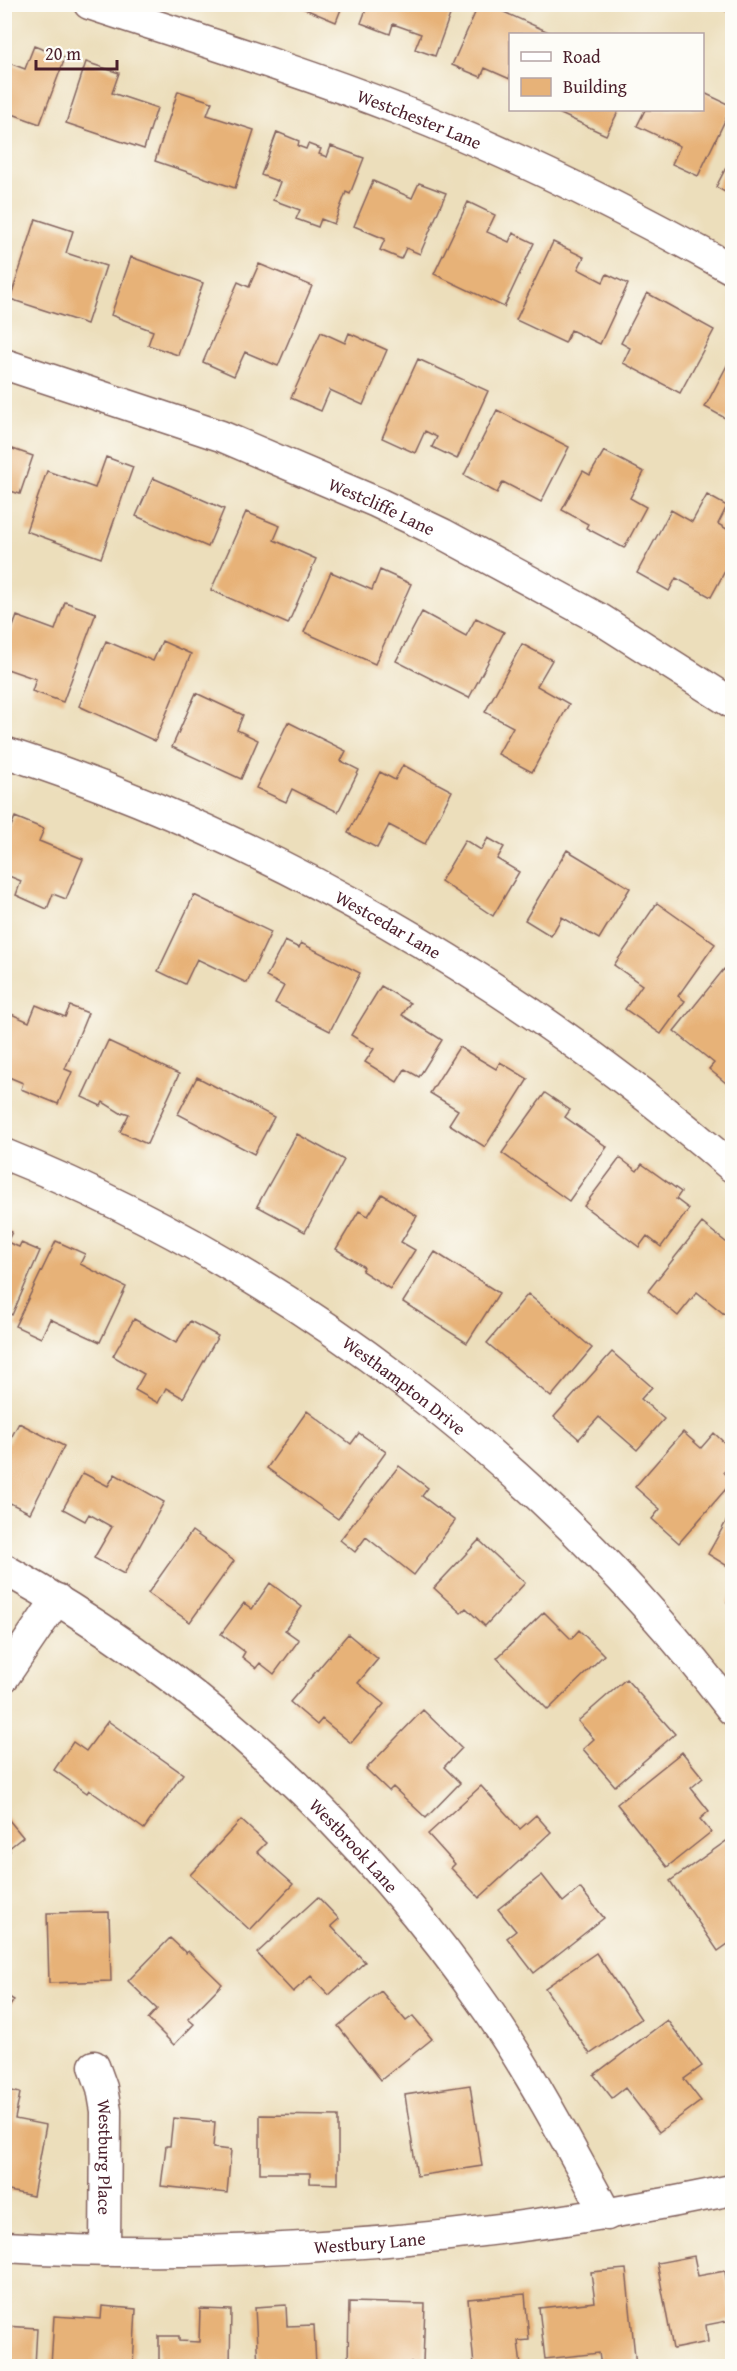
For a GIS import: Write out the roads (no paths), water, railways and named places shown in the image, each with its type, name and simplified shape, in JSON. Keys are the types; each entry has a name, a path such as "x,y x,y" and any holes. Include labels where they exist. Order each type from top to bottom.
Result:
{"street":[{"name":"Westchester Lane","path":"89,4 273,63 403,111 610,204 732,269"},
{"name":"Westcliffe Lane","path":"4,364 221,436 376,502 453,539 600,619 732,704"},
{"name":"Westcedar Lane","path":"4,752 90,782 167,814 266,859 376,918 536,1016 648,1098 732,1167"},
{"name":"Westhampton Drive","path":"4,1154 121,1207 251,1279 307,1315 428,1402 541,1497 602,1558 686,1651 732,1710"},
{"name":"Westbrook Lane","path":"4,1569 57,1599 123,1642 224,1720 271,1761 364,1855 422,1922 491,2016 557,2122 607,2215"},
{"path":"4,1677 57,1599"},
{"name":"Westburg Place","path":"94,2066 102,2088 106,2112 105,2251"},
{"name":"Westbury Lane","path":"4,2247 214,2252 402,2241 607,2215 732,2190"}]}
